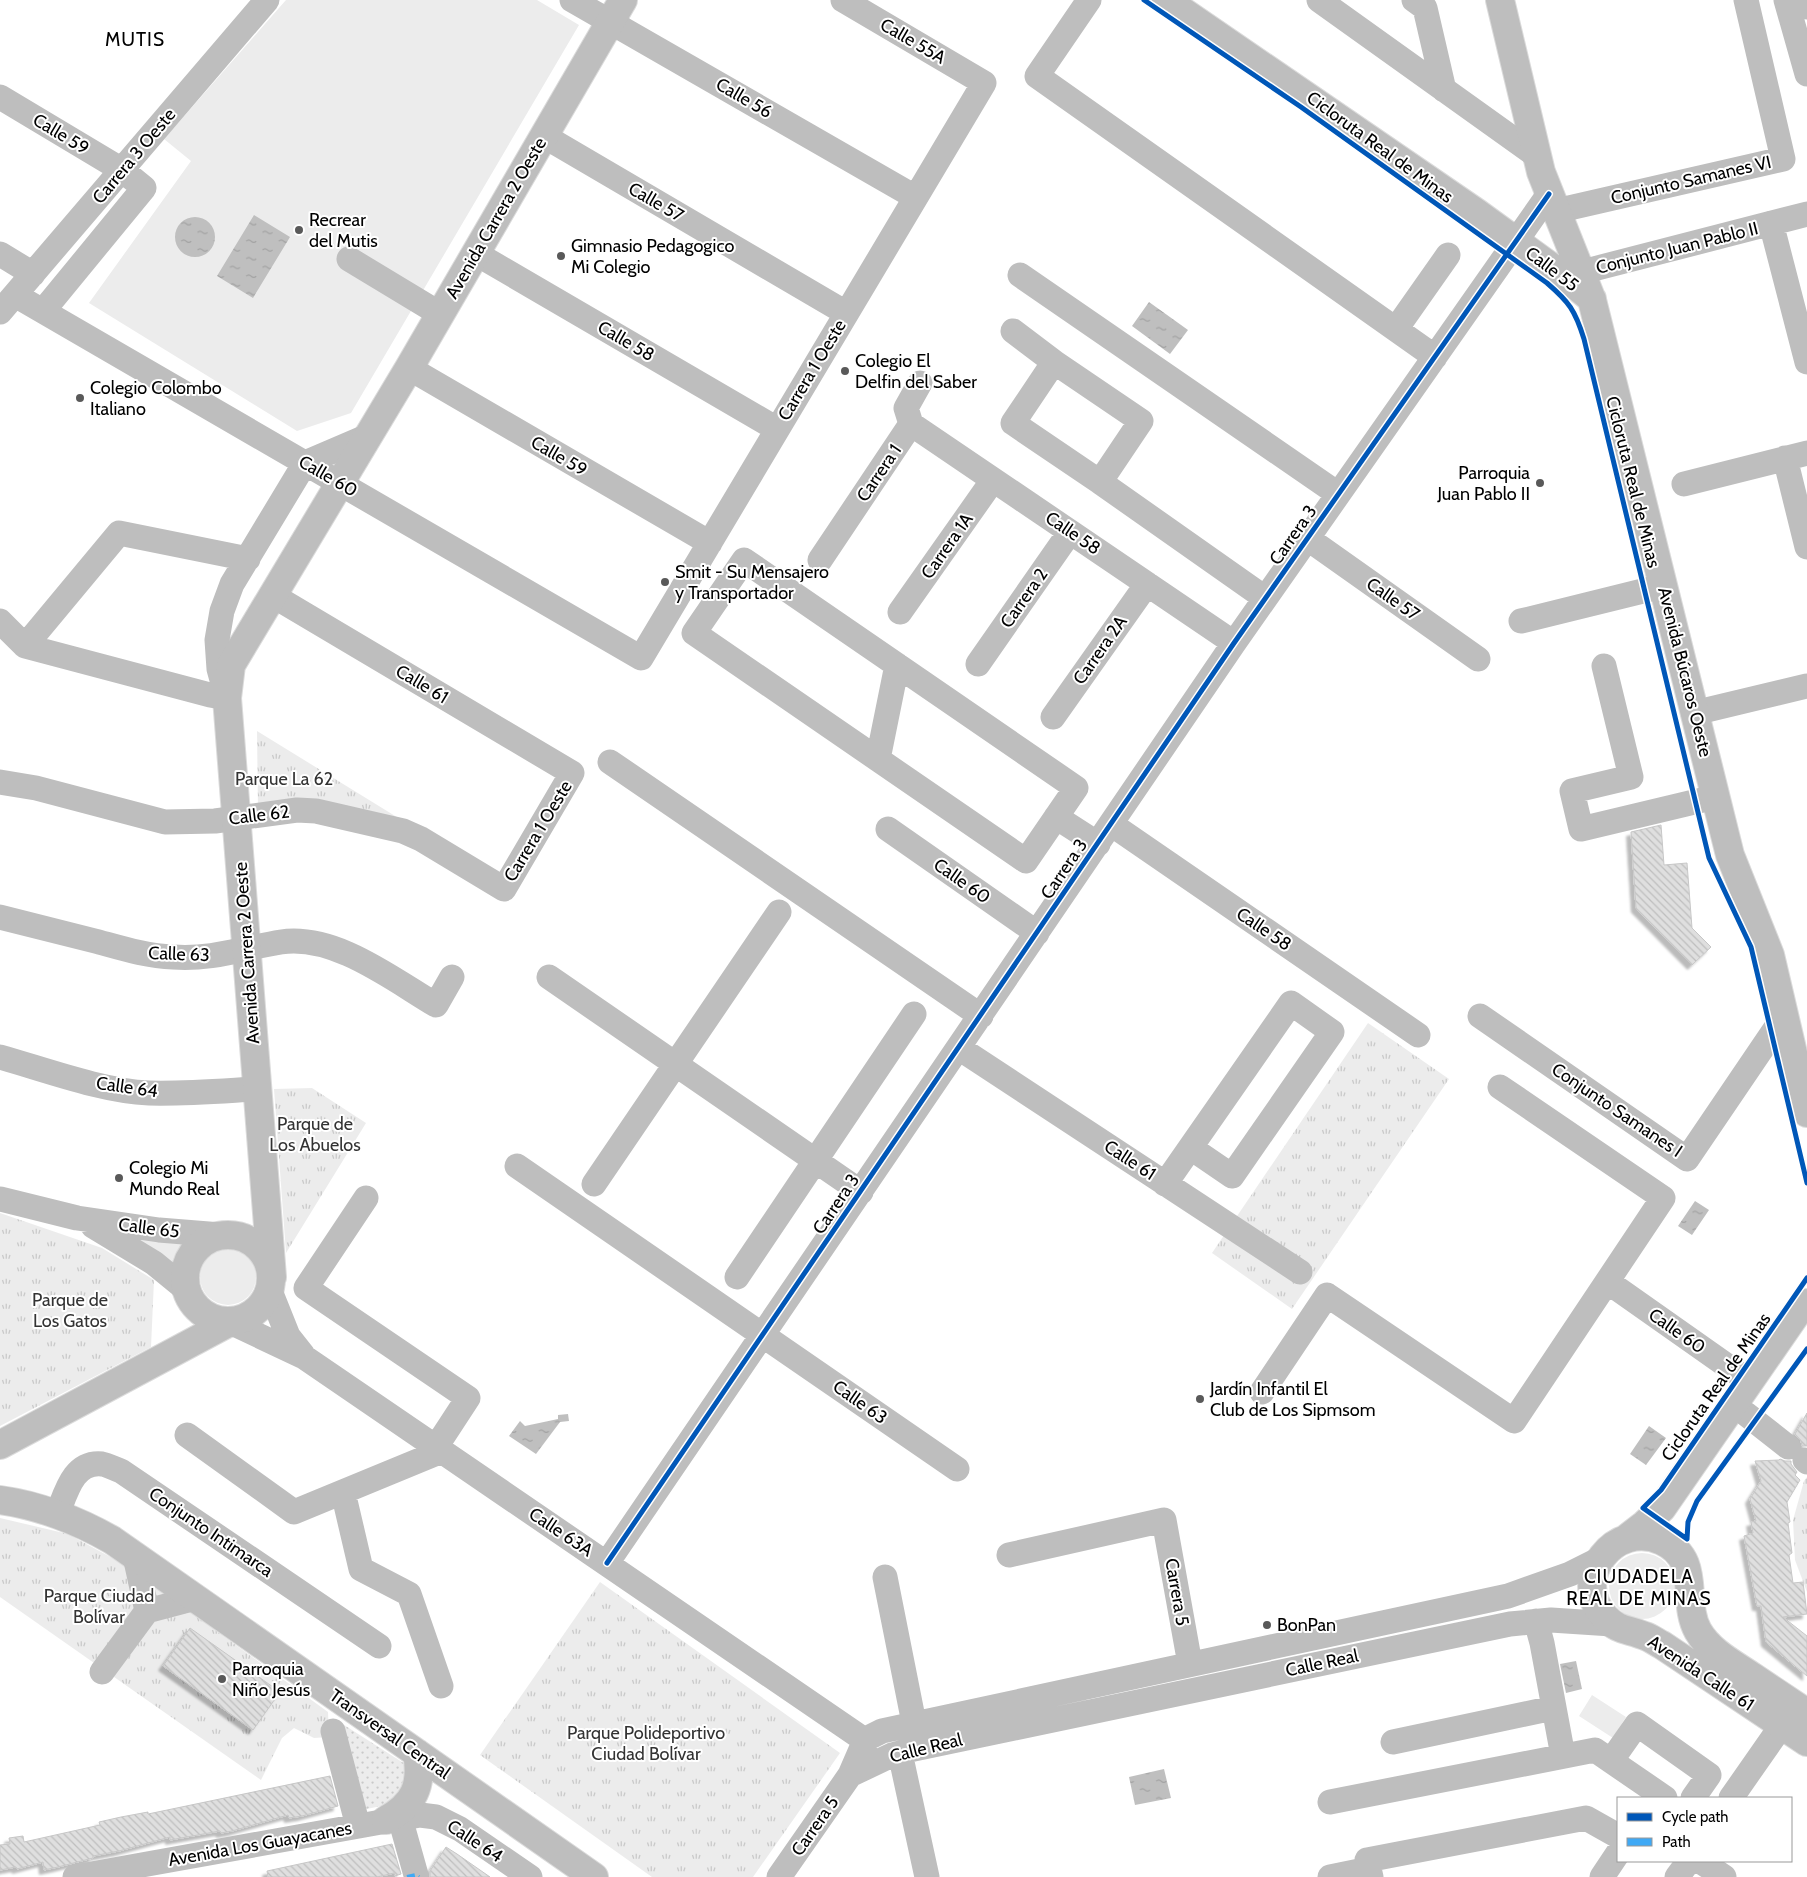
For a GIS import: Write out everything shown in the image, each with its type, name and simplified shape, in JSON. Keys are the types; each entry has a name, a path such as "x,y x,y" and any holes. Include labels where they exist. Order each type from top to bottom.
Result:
{"main road":[{"name":"Calle 55","path":"1166,0 1516,242 1565,277 1592,300"},
{"name":"Avenida Búcaros Oeste","path":"1500,0 1537,156 1552,203 1592,300 1730,855 1765,942 1807,1113"},
{"name":"Avenida Carrera 2 Oeste","path":"271,1284 227,698 228,679 234,660 409,368 616,10"},
{"path":"162,1358 185,1329 189,1319 190,1296 185,1275 189,1261 196,1249 208,1240 229,1236 251,1226 266,1209"},
{"path":"0,1445 230,1322 243,1319 255,1313 264,1303 271,1284 268,1263 261,1250 250,1241 229,1236"},
{"path":"190,1296 203,1313 216,1320 230,1322"},
{"path":"1612,1624 1599,1609 1593,1590 1593,1577 1600,1559 1612,1547 1645,1524 1662,1508 1799,1310 1807,1303"},
{"path":"1678,1553 1674,1525 1679,1508 1807,1326"},
{"name":"Transversal Central","path":"3,1499 57,1515 97,1531 196,1598 594,1877"},
{"name":"Avenida Calle 61","path":"1627,1538 1637,1536 1655,1538 1664,1541 1678,1553 1684,1561 1689,1575 1693,1620 1704,1639 1719,1654 1799,1710 1807,1742"},
{"name":"Avenida Calle 61","path":"1612,1624 1629,1632 1645,1636 1799,1710"},
{"path":"393,1819 411,1800 418,1785 420,1769 417,1753"}],"street":[{"name":"Carrera 3 Oeste","path":"8,304 267,0"},
{"name":"Calle 56","path":"572,0 616,10 915,197"},
{"name":"Calle 55A","path":"843,0 984,83"},
{"path":"1090,0 1037,76 1435,357"},
{"path":"1319,0 1537,156"},
{"path":"1414,0 1425,8 1444,90"},
{"name":"Conjunto Samanes VI","path":"1552,203 1783,159 1746,0"},
{"path":"1786,0 1807,74"},
{"path":"1806,0 1807,7"},
{"name":"Carrera 1 Oeste","path":"641,658 984,83"},
{"name":"Calle 59","path":"0,97 122,170 144,188 43,311"},
{"name":"Calle 57","path":"544,136 846,313"},
{"name":"Carrera 3","path":"607,1563 1234,642 1516,242 1552,203"},
{"name":"Conjunto Juan Pablo II","path":"1582,272 1807,214"},
{"name":"Conjunto Juan Pablo II","path":"1771,224 1807,362"},
{"path":"0,254 33,274"},
{"name":"Calle 58","path":"475,254 777,429"},
{"path":"1396,329 1448,255"},
{"path":"349,259 440,314"},
{"path":"1020,275 1338,494"},
{"name":"Calle 60","path":"8,304 43,311 641,658"},
{"path":"1013,331 1054,362 1141,421 1100,482"},
{"path":"1054,362 1013,423 1265,598"},
{"name":"Calle 59","path":"409,368 710,544"},
{"path":"911,424 906,408 920,383"},
{"name":"Calle 58","path":"911,424 1234,642"},
{"name":"Carrera 1","path":"820,560 911,424"},
{"path":"305,463 368,436"},
{"path":"1684,484 1796,455 1807,547"},
{"name":"Avenida Carrera 2 Oeste","path":"227,698 219,669 217,640 222,611 232,584 305,463"},
{"name":"Carrera 1A","path":"900,612 993,480"},
{"name":"Carrera 2","path":"978,664 1070,532"},
{"path":"25,646 119,534 248,559"},
{"name":"Calle 57","path":"1307,538 1478,659"},
{"path":"744,560 1076,788 1026,861 878,759 694,634 744,560"},
{"name":"Carrera 2A","path":"1053,717 1147,584"},
{"path":"1521,621 1663,586"},
{"name":"Calle 61","path":"272,595 572,773"},
{"path":"0,621 25,646 227,698"},
{"path":"878,759 897,665"},
{"path":"1604,666 1630,777 1572,791 1580,829 1715,797"},
{"path":"1694,713 1807,686"},
{"path":"610,762 981,1016"},
{"name":"Carrera 1 Oeste","path":"504,889 572,773"},
{"name":"Calle 62","path":"0,782 36,788 164,822 215,821 307,810 403,831 422,839 504,889"},
{"name":"Calle 58","path":"1056,817 1104,834 1418,1035"},
{"name":"Calle 60","path":"888,829 1037,933"},
{"path":"594,1184 779,912"},
{"name":"Calle 63","path":"0,917 145,954 198,958 283,942 310,942 334,949 368,964 436,1005 452,978"},
{"path":"549,977 861,1192"},
{"path":"1165,1184 1192,1148 1291,1003 1332,1032 1232,1176 1192,1148"},
{"path":"737,1277 914,1014"},
{"name":"Conjunto Samanes I","path":"1480,1016 1686,1159 1784,1016"},
{"name":"Calle 61","path":"959,1048 1300,1272"},
{"name":"Calle 64","path":"0,1057 71,1078 148,1093 257,1089"},
{"path":"1262,1392 1327,1295 1514,1421 1664,1198 1500,1087"},
{"name":"Calle 63","path":"517,1166 957,1469"},
{"path":"187,1434 294,1512 439,1449 468,1398 306,1288 366,1198"},
{"name":"Calle 65","path":"0,1200 77,1218 159,1230 229,1236"},
{"name":"Calle 65","path":"77,1218 106,1233 154,1263 190,1296"},
{"name":"Calle 60","path":"1608,1282 1750,1382"},
{"name":"Calle 63A","path":"271,1284 288,1336 304,1357"},
{"name":"Calle 63A","path":"230,1322 304,1357 866,1741"},
{"path":"1746,1414 1800,1456"},
{"name":"Conjunto Intimarca","path":"57,1515 76,1473 86,1465 103,1464 121,1471 380,1646"},
{"path":"343,1492 361,1569 409,1594 441,1686"},
{"name":"Carrera 5","path":"1009,1555 1164,1520 1190,1664"},
{"path":"135,1556 147,1611"},
{"name":"Calle Real","path":"850,1775 863,1745 882,1731 1508,1596 1570,1574 1600,1559"},
{"path":"885,1577 914,1723"},
{"path":"102,1672 147,1611 196,1598"},
{"name":"Calle Real","path":"850,1775 900,1753 1510,1624 1570,1620 1612,1624"},
{"path":"1536,1621 1542,1643 1563,1756"},
{"path":"1393,1742 1553,1708"},
{"path":"1732,1797 1799,1710"},
{"path":"1611,1761 1636,1724 1709,1775 1694,1797"},
{"path":"333,1731 358,1826"},
{"path":"1330,1802 1596,1750 1664,1797"},
{"path":"900,1753 927,1877"},
{"name":"Carrera 5","path":"780,1877 850,1775"},
{"name":"Calle 64","path":"393,1819 420,1815 436,1816 460,1829 530,1877"},
{"path":"1330,1877 1370,1873 1367,1860 1586,1818 1617,1835"},
{"path":"393,1819 414,1876"},
{"name":"Avenida Los Guayacanes","path":"75,1877 393,1819"},
{"path":"188,1877 204,1854"},
{"path":"1602,1877 1617,1855"},
{"path":"1677,1877 1688,1862"},
{"path":"1702,1862 1724,1877"}],"green space":[{"name":"Recrear del Mutis","path":"286,0 537,0 579,25 351,413 297,431 89,303 191,161 164,139"},
{"name":"Parque La 62","path":"257,731 400,819 258,810"},
{"path":"1368,1023 1449,1079 1292,1309 1212,1253"},
{"name":"Parque de Los Abuelos","path":"312,1088 366,1123 286,1253 274,1089"},
{"name":"Parque de Los Gatos","path":"0,1213 102,1248 154,1280 151,1347 0,1426"},
{"path":"128,1234 187,1243 178,1269"},
{"path":"228,1249 239,1251 248,1257 254,1266 256,1277 254,1288 248,1297 239,1303 228,1305 217,1303 208,1297 202,1288 200,1277 202,1266 208,1257 217,1251"},
{"path":"1807,1477 1807,1592 1795,1560 1793,1520 1804,1481"},
{"name":"Parque Ciudad Bolívar","path":"0,1518 68,1534 127,1566 328,1712 329,1737 314,1738 294,1728 282,1738 261,1780 0,1597"},
{"path":"1636,1553 1648,1553 1660,1558 1670,1568 1675,1580 1673,1599 1660,1614 1648,1619 1636,1619 1624,1614 1614,1604 1609,1592 1609,1580 1614,1568 1624,1558"},
{"name":"Parque Polideportivo Ciudad Bolívar","path":"600,1582 840,1753 753,1877 652,1877 480,1755"},
{"path":"1592,1695 1626,1717 1613,1738 1579,1716"},
{"path":"341,1723 413,1769 395,1803 362,1810"}],"water":[{"path":"254,215 290,237 253,298 217,276"},
{"path":"195,217 209,223 215,237 209,251 195,257 181,251 175,237 181,223"},
{"path":"1149,302 1188,330 1170,354 1132,326"},
{"path":"1695,1201 1709,1210 1692,1235 1678,1226"},
{"path":"568,1414 569,1421 560,1422 536,1454 509,1436 520,1421 525,1426 558,1419 558,1415"},
{"path":"1649,1426 1666,1438 1646,1465 1630,1454"},
{"path":"1576,1661 1582,1689 1566,1693 1560,1664"},
{"path":"1164,1769 1171,1798 1135,1805 1129,1777"}],"building":[{"path":"1661,825 1664,865 1687,863 1692,928 1711,947 1692,965 1636,908 1631,832"},
{"path":"1807,1413 1807,1446 1802,1446 1801,1441 1795,1434"},
{"path":"1780,1459 1791,1461 1797,1472 1795,1475 1800,1480 1787,1502 1792,1553 1789,1555 1793,1583 1803,1582 1807,1614 1783,1617 1807,1636 1807,1676 1766,1642 1761,1606 1757,1606 1744,1536 1753,1533 1751,1522 1756,1521 1750,1499 1761,1481 1755,1461"},
{"name":"Parroquia Niño Jesús","path":"190,1628 280,1692 253,1730 163,1666"},
{"path":"330,1776 338,1806 302,1816 289,1818 288,1815 232,1831 221,1833 220,1831 170,1840 170,1837 44,1870 43,1862 17,1869 16,1867 0,1870 0,1845 10,1844 9,1838 23,1836 24,1842 100,1825 99,1822 121,1817 148,1812 148,1814"},
{"path":"392,1844 401,1874 395,1876 394,1873 377,1877 268,1877 267,1871"},
{"path":"446,1847 490,1877 430,1877 430,1871"}],"marked path":[{"path":"407,1877 416,1875 419,1877"}],"cycle path":[{"name":"Cicloruta Real de Minas","path":"1144,0 1301,107 1547,283 1566,301 1578,321 1584,339 1709,858 1751,947 1807,1183"},
{"path":"607,1563 1234,643 1549,194"},
{"name":"Cicloruta Real de Minas","path":"1687,1539 1643,1508 1661,1490 1807,1278"},
{"path":"1687,1539 1688,1522 1697,1501 1807,1349"}],"place":[{"name":"Recrear del Mutis","path":"299,230"},
{"name":"Gimnasio Pedagogico Mi Colegio","path":"561,256"},
{"name":"Colegio El Delfin del Saber","path":"845,371"},
{"name":"Colegio Colombo Italiano","path":"80,398"},
{"name":"Parroquia Juan Pablo II","path":"1540,483"},
{"name":"Smit - Su Mensajero y Transportador","path":"665,582"},
{"name":"Colegio Mi Mundo Real","path":"119,1178"},
{"name":"Jardín Infantil El Club de Los Sipmsom","path":"1200,1399"},
{"name":"BonPan","path":"1267,1625"},
{"name":"Parroquia Niño Jesús","path":"222,1679"}],"district":[{"name":"MUTIS","path":"135,39"},
{"name":"CIUDADELA REAL DE MINAS","path":"1639,1587"}]}
